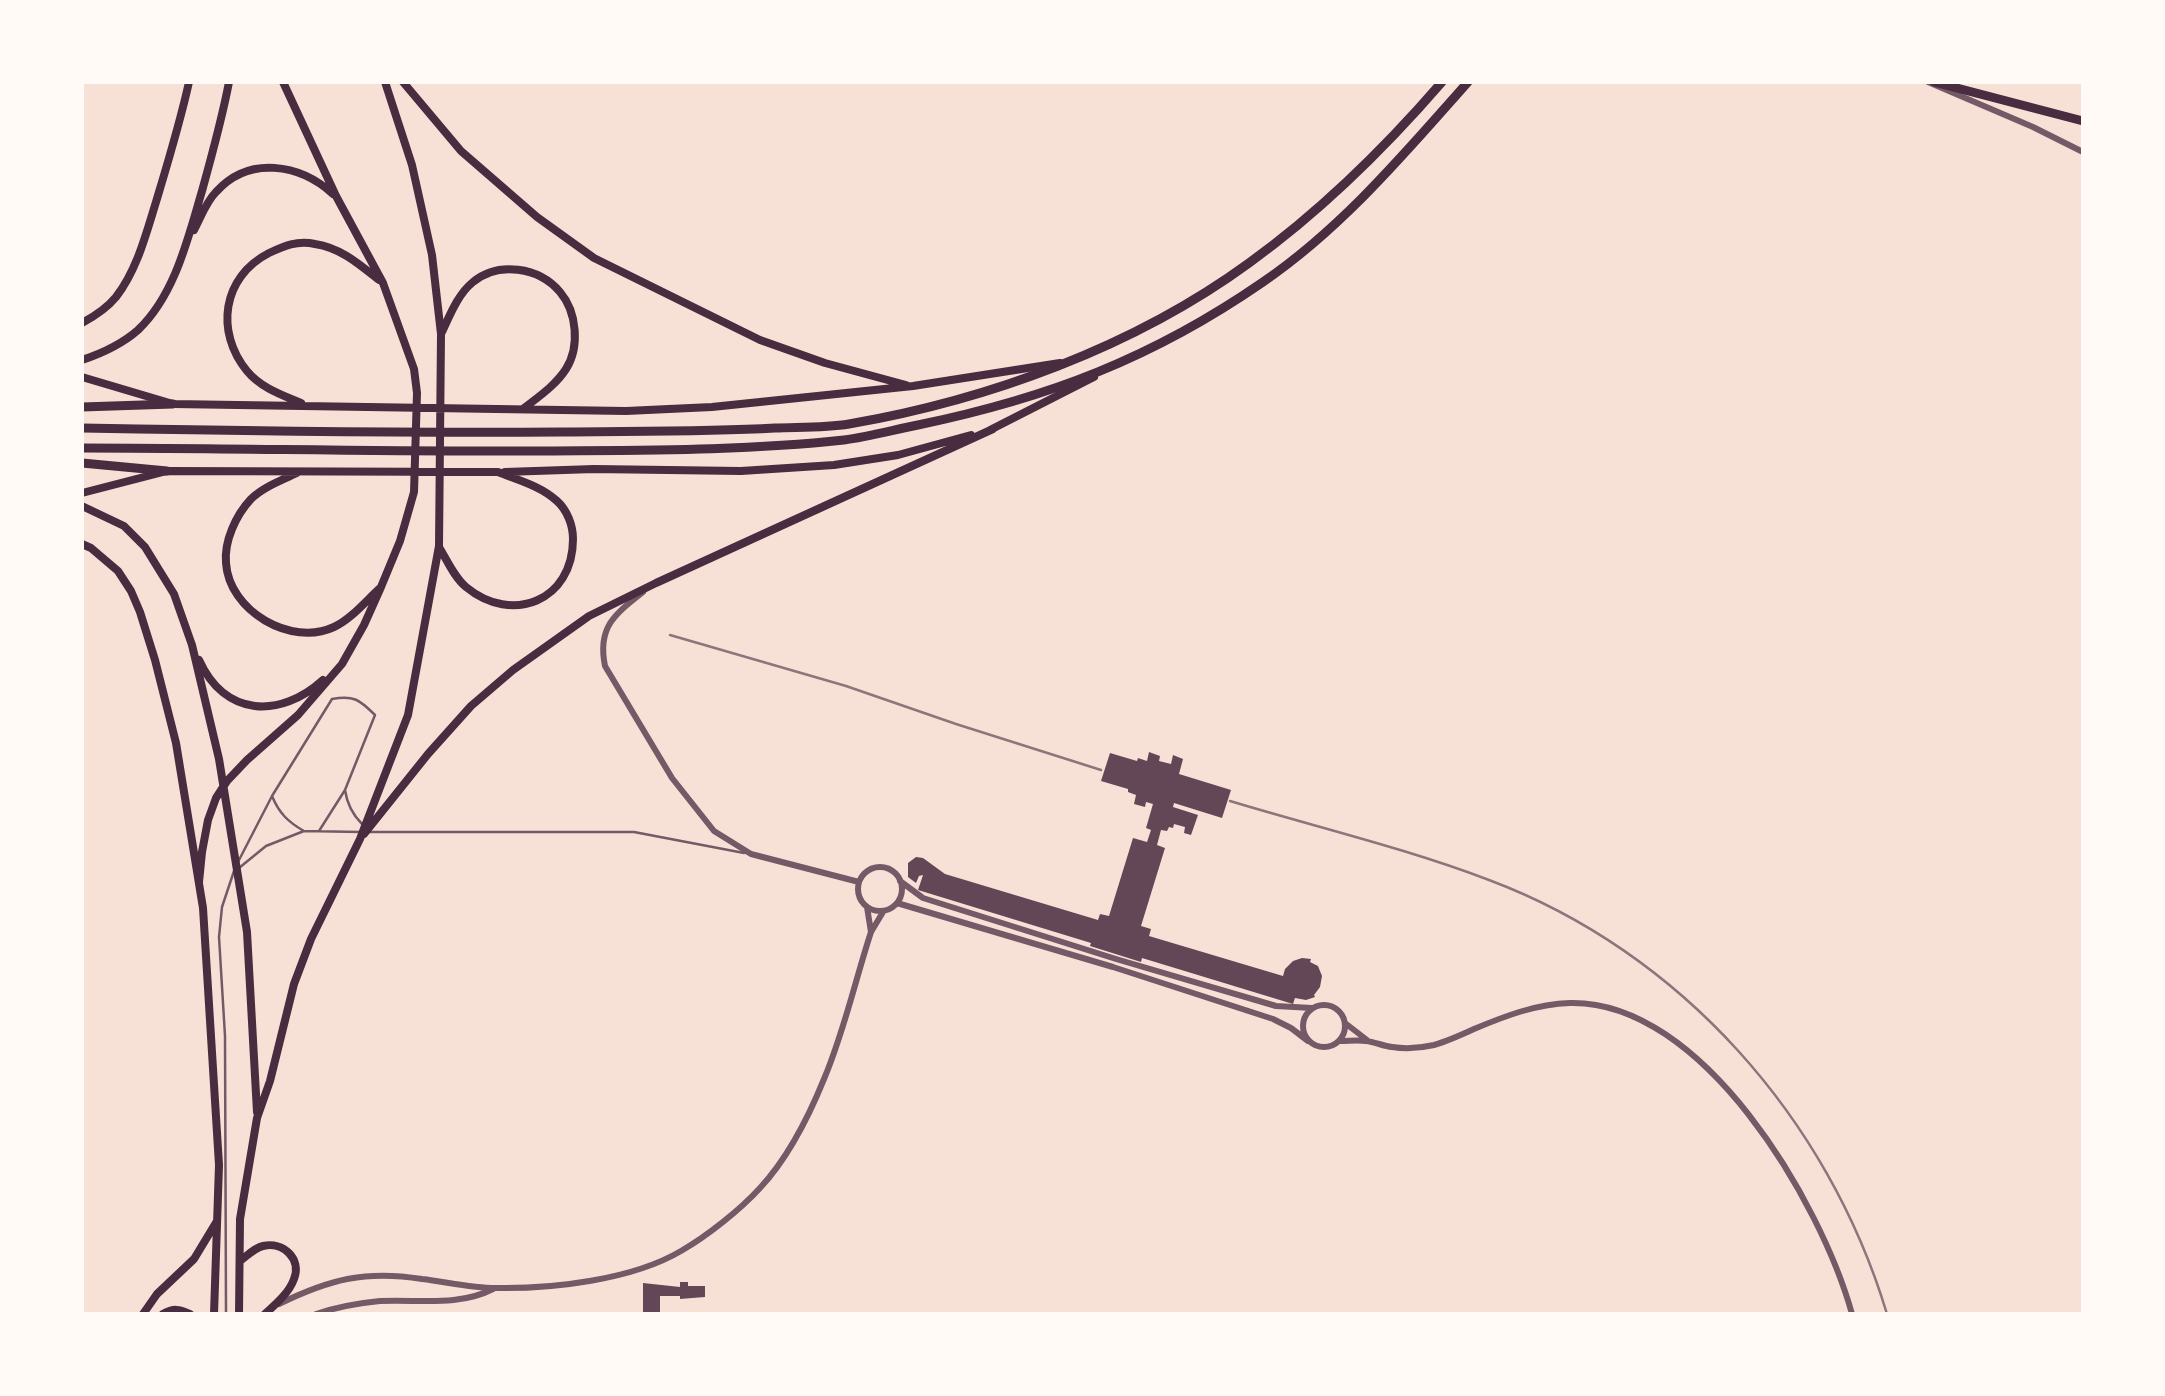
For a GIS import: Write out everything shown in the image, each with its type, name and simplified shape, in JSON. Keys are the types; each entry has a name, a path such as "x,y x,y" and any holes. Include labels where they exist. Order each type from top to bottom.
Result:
{"highway":[{"path":"82,428 371,433 736,430 845,425 984,393 1073,360 1193,300 1249,264 1315,211 1394,138 1442,82"},
{"path":"82,447 487,451 736,449 848,440 1023,400 1108,370 1167,341 1264,282 1327,233 1397,162 1468,82"},
{"path":"1934,82 2083,121"},
{"path":"82,407 173,404"},
{"path":"82,463 167,471"}],"main road":[{"path":"82,323 98,315 116,297 131,274 146,235 179,127 188,82"},
{"path":"186,245 223,114 229,82"},
{"path":"199,882 208,820 216,798 227,781 298,715 342,664 381,587 400,541 414,492 417,393 414,369 383,283 336,196 283,82"},
{"path":"239,1314 240,1219 257,1118 270,1081 294,984 311,939 360,839 408,715 439,546 441,334 432,255 412,165 385,82"},
{"path":"403,82 461,151 537,217 594,258 760,340 825,363 912,386"},
{"path":"82,360 113,349 138,330 161,300 211,197 234,177 253,169 278,166 300,172 323,184 336,196"},
{"path":"307,406 265,388 248,373 235,354 228,334 226,311 232,292 241,277 259,258 288,244 313,243 338,250 383,283"},
{"path":"441,334 456,302 471,282 490,271 517,269 539,276 561,292 571,314 575,332 573,352 568,367 554,384 523,409"},
{"path":"82,377 173,404 626,411 712,407 912,386 1073,360"},
{"path":"360,839 471,706 513,670 589,616 993,429 1108,370"},
{"path":"82,493 167,471 498,472 594,468 741,471 834,465 898,455 993,429"},
{"path":"300,471 266,488 251,499 230,533 226,562 231,582 242,601 262,619 286,630 312,633 334,627 381,587"},
{"path":"439,546 454,573 465,586 484,599 506,605 524,605 546,596 559,585 568,572 573,552 573,529 564,508 550,495 498,472"},
{"path":"82,506 124,526 145,547 174,594 205,674 214,685 235,699 259,708 282,704 301,697 342,664"},
{"path":"82,544 105,558 118,570 131,590 140,612 176,743 203,908 218,1152 219,1218 214,1314"},
{"path":"192,645 221,771 247,932 257,1118"},
{"path":"143,1314 157,1294 194,1259 219,1218"},
{"path":"240,1261 265,1245 282,1248 292,1256 295,1277 265,1314"},
{"path":"163,1314 170,1310 190,1314"}],"street":[{"path":"1928,82 2033,127 2083,152"},
{"path":"656,583 614,614 603,639 602,651 605,666 672,778 714,831 751,854 859,882"},
{"path":"871,932 867,907 859,896 859,882 867,871 882,867 890,869 900,881 923,898 1116,959 1276,1006 1312,1008 1321,1005 1336,1009 1342,1014 1345,1023 1344,1033 1340,1041 1333,1046 1315,1046 1273,1018 897,903"},
{"path":"274,1306 306,1290 345,1278 402,1276 493,1289 576,1282 629,1272 681,1251 762,1186 803,1124 819,1091 871,932 883,912 897,903 901,896 900,881"},
{"path":"867,907 883,912"},
{"path":"1340,1041 1368,1041 1392,1047 1414,1048 1436,1044 1509,1014 1570,1003 1599,1005 1619,1010 1658,1028 1679,1043 1713,1076 1750,1115 1773,1147 1822,1234 1838,1268 1852,1314"},
{"path":"1308,1041 1303,1033 1303,1023 1312,1008"},
{"path":"1345,1023 1368,1041"},
{"path":"316,1314 371,1302 436,1302 476,1296 493,1289"}],"lane":[{"path":"226,1314 225,1036 219,937 222,907 245,846 272,796 332,699 349,696 364,704 375,715 345,790 318,831"},
{"path":"345,790 346,800 355,816 377,832"},
{"path":"272,796 284,817 304,831"},
{"path":"233,873 266,846 304,831 634,832 751,854"}],"building":[{"path":"1149,752 1160,756 1159,761 1171,764 1173,755 1183,759 1179,774 1231,790 1222,818 1174,803 1173,807 1198,815 1191,835 1184,833 1185,827 1174,824 1173,828 1169,827 1167,831 1161,830 1157,845 1165,848 1141,926 1151,929 1149,936 1283,976 1285,969 1293,961 1311,959 1310,962 1318,966 1322,976 1315,997 1306,1000 1295,998 1293,1004 1142,958 1141,962 1090,946 1091,943 918,890 923,875 919,876 916,883 908,877 908,863 916,857 923,858 945,874 1098,920 1100,914 1109,916 1133,838 1147,842 1151,830 1146,828 1153,804 1146,802 1145,807 1134,804 1136,795 1128,792 1128,789 1101,781 1110,753 1137,761 1138,758 1147,761"},
{"path":"680,1282 688,1282 688,1286 705,1286 705,1297 680,1299 680,1296 660,1296 660,1314 643,1314 643,1283 680,1287"}],"railway":[{"path":"670,635 846,686 1101,770"},
{"path":"1230,801 1393,848 1489,880 1559,911 1624,951 1684,997 1738,1050 1786,1110 1827,1174 1861,1242 1887,1314"}]}
